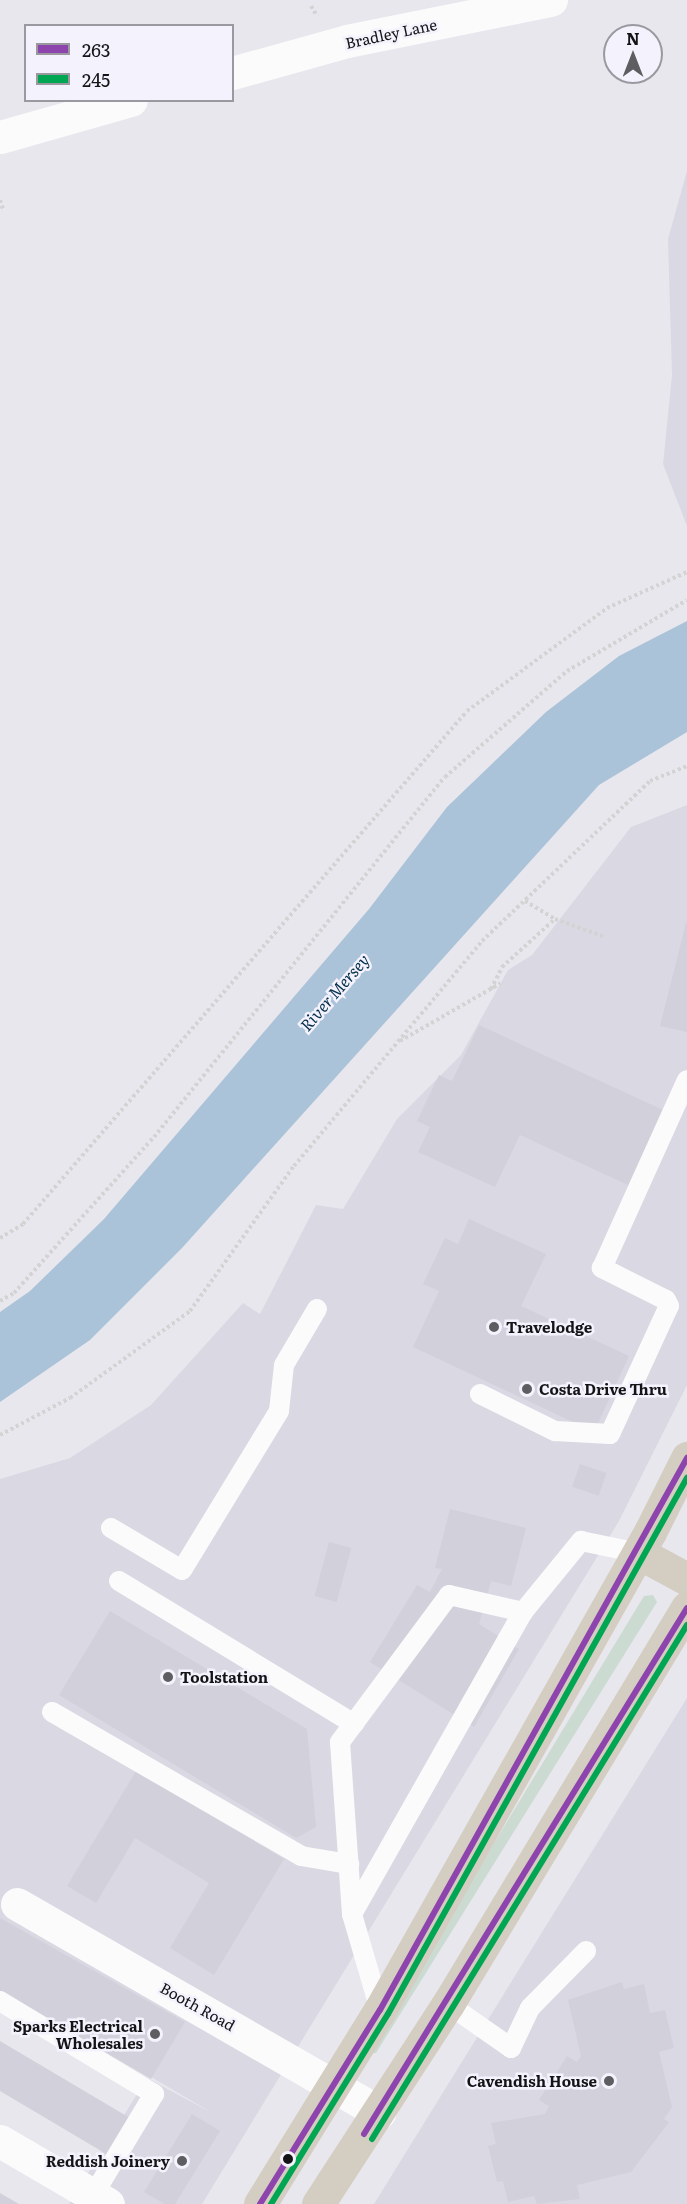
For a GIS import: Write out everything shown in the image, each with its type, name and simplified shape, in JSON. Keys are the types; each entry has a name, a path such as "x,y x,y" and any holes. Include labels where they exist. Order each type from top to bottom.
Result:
{"highway":[{"path":"260,2204 380,2010 639,1553 687,1458"},
{"path":"639,1553 687,1579"},
{"path":"318,2204 448,2004 687,1608"}],"street":[{"name":"Bradley Lane","path":"234,72 348,41 550,0"},
{"path":"0,137 124,102"},
{"name":"Booth Road","path":"16,1904 335,2083 379,2112"},
{"path":"0,2141 96,2201"}],"lane":[{"path":"480,1394 555,1431 610,1434 647,1361 669,1306 666,1300 602,1268 687,1080"},
{"path":"111,1528 182,1570 279,1411 284,1365 317,1309"},
{"path":"352,1914 523,1612 581,1541 639,1553"},
{"path":"119,1581 354,1724"},
{"path":"380,2010 352,1914 340,1742 449,1595 523,1612"},
{"path":"52,1712 301,1856 349,1864"},
{"path":"448,2004 511,2048 530,2008 586,1951"},
{"path":"0,2001 154,2094 96,2201"}],"path":[{"path":"0,200 3,209"},
{"path":"0,1238 23,1224 467,711 607,608 687,572"},
{"path":"0,1301 14,1293 154,1137 445,777 567,671 687,600"},
{"path":"0,1435 70,1398 190,1311 294,1166 482,941 650,781 687,766"},
{"path":"525,901 555,919 605,937"},
{"path":"491,989 502,967 555,919"},
{"path":"398,1042 501,983"}],"shaded area":[{"path":"687,171 687,526 663,464 672,375 668,239"},
{"path":"687,805 687,1385 619,1521 202,2204 69,2204 147,2078 214,2114 0,1988 0,1479 70,1458 151,1405 243,1303 260,1314 316,1205 343,1209 397,1119 461,1055 508,970 532,955 631,827"},
{"path":"653,1595 657,1602 376,2053 366,2054 644,1596"},
{"path":"687,1698 687,2204 374,2204 408,2149"}],"water":[{"name":"River Mersey","path":"687,621 687,732 599,785 182,1248 90,1340 0,1402 0,1312 30,1291 104,1219 369,909 447,807 546,712 619,656"}],"building":[{"path":"687,923 687,1032 660,1026"},
{"path":"479,1025 663,1110 628,1185 520,1135 495,1187 418,1152 430,1127 417,1121 439,1075 452,1081"},
{"name":"Travelodge","path":"469,1219 546,1254 521,1306 629,1356 594,1432 413,1347 439,1291 423,1284 445,1238 458,1244"},
{"path":"580,1464 606,1473 599,1496 572,1487"},
{"path":"450,1509 526,1528 511,1586 491,1581 479,1624 519,1649 474,1727 370,1662 417,1585 430,1592 442,1569 435,1568"},
{"path":"329,1542 351,1548 337,1602 315,1596"},
{"path":"110,1611 307,1729 316,1827 296,1838 59,1695"},
{"path":"136,1771 284,1859 214,1975 170,1948 209,1883 135,1838 96,1903 67,1886"},
{"path":"0,1918 185,2022 151,2079 0,1991"},
{"name":"Cavendish House","path":"622,1982 624,1989 644,1984 650,2013 665,2010 674,2048 659,2052 672,2107 664,2119 669,2122 631,2172 577,2185 580,2199 537,2204 534,2196 508,2202 503,2181 497,2182 488,2146 496,2144 491,2123 545,2114 549,2106 539,2100 567,2056 577,2062 581,2056 568,2000"},
{"path":"0,2041 135,2121 113,2158 0,2091"},
{"name":"Reddish Joinery","path":"192,2114 220,2131 175,2204 165,2204 144,2192"},
{"path":"0,2193 19,2204 0,2204"}],"transit line":[{"name":"263","path":"260,2204 380,2010 687,1458"},
{"name":"245","path":"271,2204 388,2014 687,1478"},
{"name":"263","path":"364,2134 687,1608"},
{"name":"245","path":"372,2139 687,1625"}],"place":[{"name":"Travelodge","path":"494,1327"},
{"name":"Costa Drive Thru","path":"527,1389"},
{"name":"Toolstation","path":"168,1677"},
{"name":"Sparks Electrical Wholesales","path":"155,2034"},
{"name":"Cavendish House","path":"609,2081"},
{"name":"Reddish Joinery","path":"182,2161"}]}
